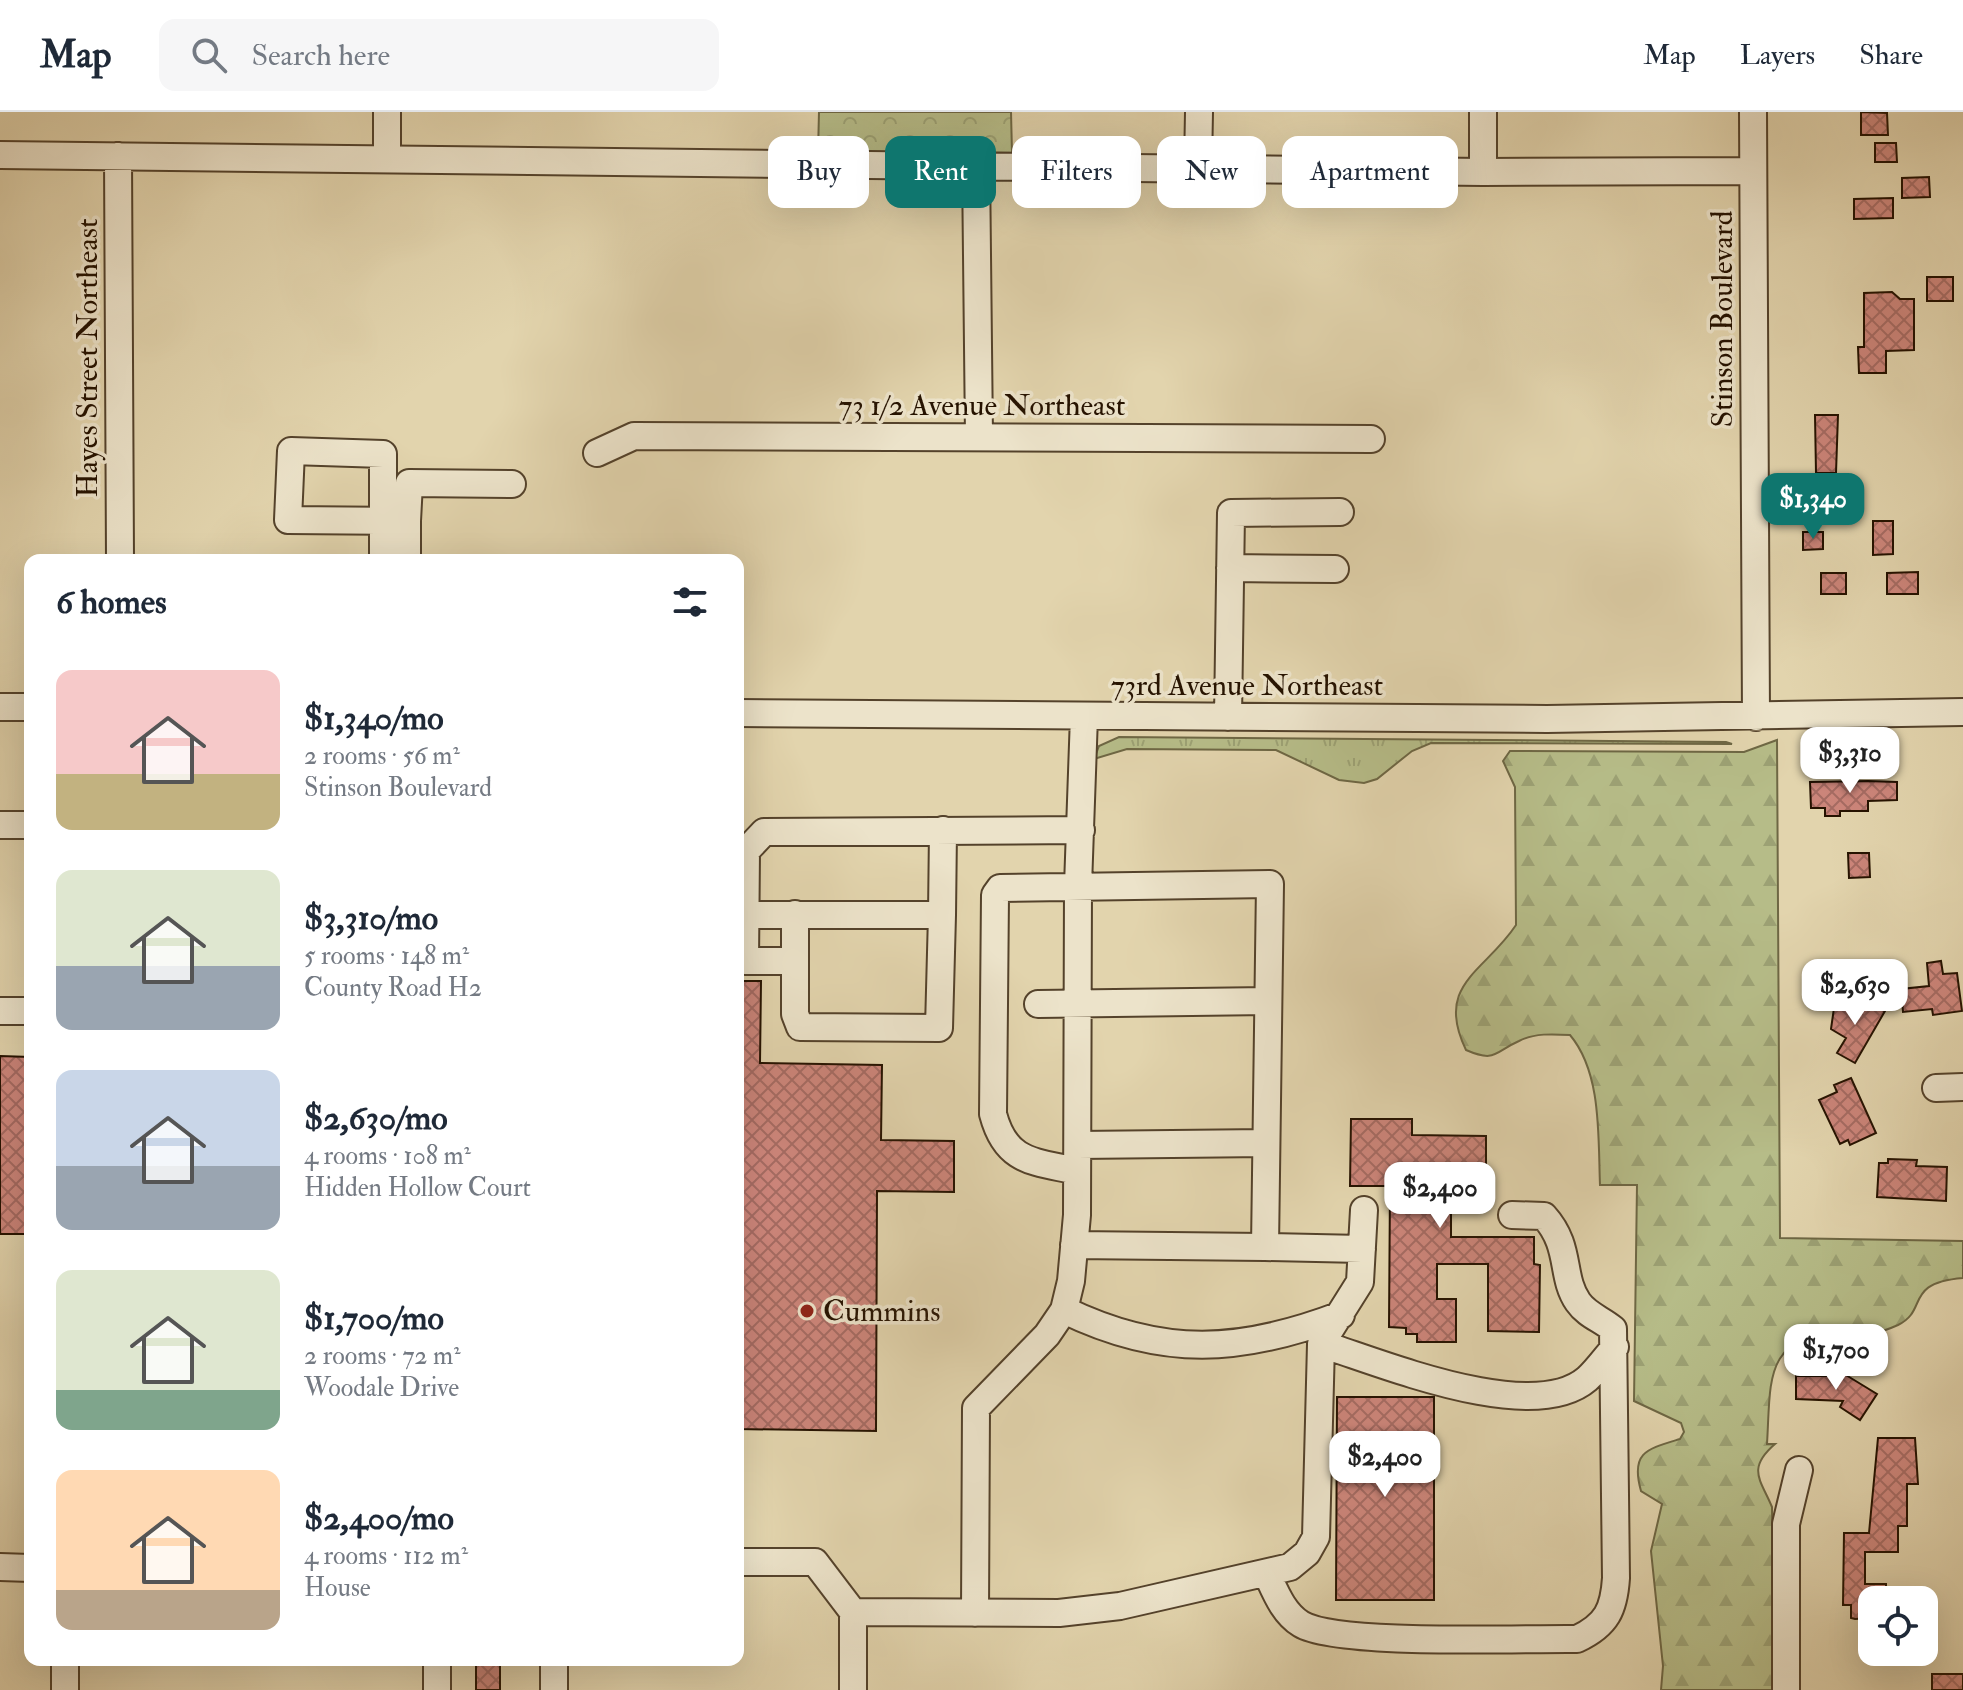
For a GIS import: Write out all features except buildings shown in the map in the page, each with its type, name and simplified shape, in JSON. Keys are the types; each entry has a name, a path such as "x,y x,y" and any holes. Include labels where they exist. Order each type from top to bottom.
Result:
{"street":[{"path":"387,112 387,159"},
{"path":"1199,112 1199,136"},
{"path":"1483,112 1483,172"},
{"name":"Stinson Boulevard","path":"1753,112 1756,717"},
{"path":"0,155 885,163"},
{"name":"Hayes Street Northeast","path":"118,156 120,554"},
{"path":"996,164 1157,166"},
{"path":"1266,167 1483,172 1753,171"},
{"path":"976,208 979,437"},
{"name":"73 1/2 Avenue Northeast","path":"597,453 634,436 1371,439"},
{"path":"385,554 409,483 512,484"},
{"path":"1228,717 1231,513 1340,512"},
{"path":"395,521 405,554"},
{"path":"1230,568 1335,569"},
{"path":"0,707 24,707"},
{"name":"73rd Avenue Northeast","path":"744,713 1756,717 1963,712"},
{"path":"975,1613 976,1408 1047,1335 1064,1310 1074,1245 1078,1145 1078,886 1084,716"},
{"path":"0,825 24,825"},
{"path":"795,914 795,1014 800,1027 939,1028 943,830"},
{"path":"794,961 745,961 746,851 764,832 1081,830"},
{"path":"1077,1171 1022,1158 1006,1147 993,1114 995,895 1000,888 1007,886 1270,884 1265,1247"},
{"path":"745,915 942,915"},
{"path":"1038,1004 1268,1001"},
{"path":"0,1011 24,1011"},
{"path":"1936,1088 1963,1087"},
{"path":"1078,1145 1266,1143"},
{"path":"853,1612 1059,1613 1120,1606 1290,1567 1307,1553 1316,1537 1321,1344 1360,1282 1364,1210"},
{"path":"1267,1574 1283,1606 1299,1623 1337,1635 1577,1639 1594,1631 1607,1619 1614,1604 1613,1329 1589,1315 1575,1297 1564,1245 1544,1216 1512,1215"},
{"path":"1074,1245 1362,1249"},
{"path":"1064,1310 1101,1328 1137,1339 1207,1347 1284,1335 1341,1315"},
{"path":"1321,1344 1466,1391 1517,1396 1568,1389 1586,1380 1615,1347"},
{"path":"1786,1690 1786,1524 1799,1470"},
{"path":"744,1562 815,1562 853,1612 853,1690"},
{"path":"0,1567 24,1568"},
{"path":"65,1666 65,1690"},
{"path":"437,1666 437,1690"},
{"path":"554,1666 554,1690"}],"green space":[{"path":"819,112 1011,112 1012,153 996,153 996,136 885,136 885,153 869,153 869,136 818,136"},
{"path":"1119,737 1732,744 1431,743 1412,751 1377,779 1364,783 1339,780 1276,750 1127,749 1094,759 1099,746"},
{"path":"1777,740 1780,1238 1963,1241 1963,1278 1932,1285 1924,1291 1907,1319 1889,1329 1871,1333 1818,1335 1798,1342 1785,1352 1777,1365 1769,1400 1767,1444 1775,1444 1758,1468 1760,1482 1772,1507 1774,1690 1661,1690 1663,1666 1651,1551 1662,1504 1641,1491 1638,1468 1644,1454 1680,1439 1684,1432 1681,1423 1634,1401 1637,1185 1600,1185 1593,1087 1588,1068 1570,1035 1531,1037 1483,1056 1466,1050 1458,1028 1456,1009 1467,980 1516,925 1515,787 1503,761 1510,751 1744,752"}],"place":[{"name":"Cummins","path":"807,1311"}]}
